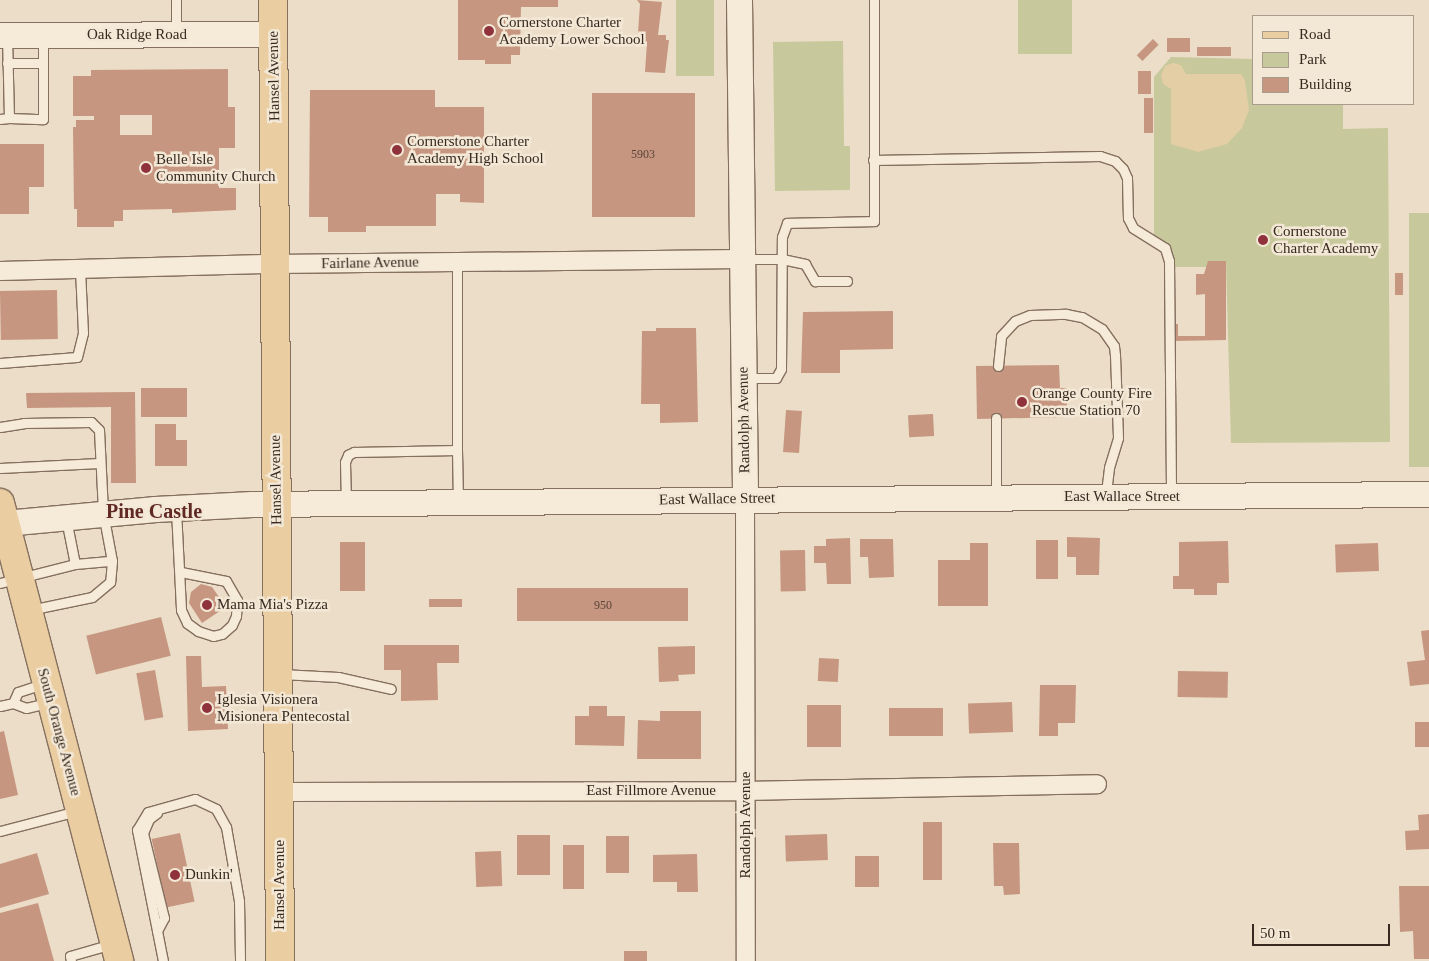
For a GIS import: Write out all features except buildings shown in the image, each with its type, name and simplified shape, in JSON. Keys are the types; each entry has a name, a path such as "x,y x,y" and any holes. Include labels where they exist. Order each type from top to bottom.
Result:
{"main road":[{"name":"Hansel Avenue","path":"273,0 280,961"},
{"name":"South Orange Avenue","path":"2,516 10,581 28,611 116,952"}],"street":[{"name":"Randolph Avenue","path":"739,0 745,498 746,961"},
{"name":"Oak Ridge Road","path":"4,35 273,34"},
{"name":"Fairlane Avenue","path":"0,271 274,264 741,259"},
{"name":"East Wallace Street","path":"2,516 65,517 176,507 276,504 745,498 1429,494"},
{"name":"East Fillmore Avenue","path":"279,792 745,791 1097,784"}],"lane":[{"path":"176,0 176,34"},
{"path":"743,378 776,378 782,361 782,237 787,223 874,221 874,0"},
{"path":"4,35 7,63 4,119 42,119 42,35"},
{"path":"7,63 42,63"},
{"path":"873,160 1100,156 1124,169 1127,178 1128,218 1134,228 1165,248 1169,261 1171,496"},
{"path":"741,259 782,259 805,264 815,281 847,281"},
{"path":"457,262 458,502"},
{"path":"0,363 77,357 83,332 80,269"},
{"path":"998,366 1001,336 1007,326 1030,315 1049,313 1082,317 1094,322 1109,338 1115,355 1118,438 1109,468 1106,497"},
{"path":"996,418 996,498"},
{"path":"0,427 24,422 91,422 98,426 103,513 112,560 110,582 92,597 28,611"},
{"path":"346,503 345,462 348,455 354,452 457,450"},
{"path":"0,468 99,463"},
{"path":"176,507 181,572 181,610 187,623 214,636 222,634 232,625 237,600 226,581 181,572"},
{"path":"65,517 75,564"},
{"path":"10,581 75,564 112,560"},
{"path":"278,674 338,676 391,689"},
{"path":"0,706 13,702 26,708 38,706 44,704 48,692 36,686 27,688 18,692 13,702"},
{"path":"163,961 138,850 137,830 141,819 154,808 195,799 206,802 216,809 226,827 239,901 240,961"},
{"path":"0,831 80,810"},
{"path":"71,961 70,956 116,952"}],"green space":[{"path":"676,0 714,0 714,76 676,76"},
{"path":"1018,0 1072,0 1072,54 1018,54"},
{"path":"843,41 844,146 850,146 850,190 775,191 773,42"},
{"path":"1171,57 1252,59 1252,105 1343,105 1343,129 1388,128 1390,442 1231,443 1226,261 1208,261 1208,267 1175,267 1170,249 1154,235 1154,77"},
{"path":"1409,213 1429,213 1429,467 1409,467"}],"sand":[{"path":"1173,63 1181,65 1186,74 1241,74 1245,80 1249,110 1242,128 1227,144 1198,152 1171,144 1171,89 1163,84 1161,75 1165,66"}],"place":[{"name":"Cornerstone Charter Academy Lower School","path":"489,31"},
{"name":"Cornerstone Charter Academy High School","path":"397,150"},
{"name":"Belle Isle Community Church","path":"146,168"},
{"name":"Cornerstone Charter Academy","path":"1263,240"},
{"name":"Orange County Fire Rescue Station 70","path":"1022,402"},
{"name":"Mama Mia's Pizza","path":"207,605"},
{"name":"Iglesia Visionera Misionera Pentecostal","path":"207,708"},
{"name":"Dunkin'","path":"175,875"}],"district":[{"name":"Pine Castle","path":"154,511"}]}
